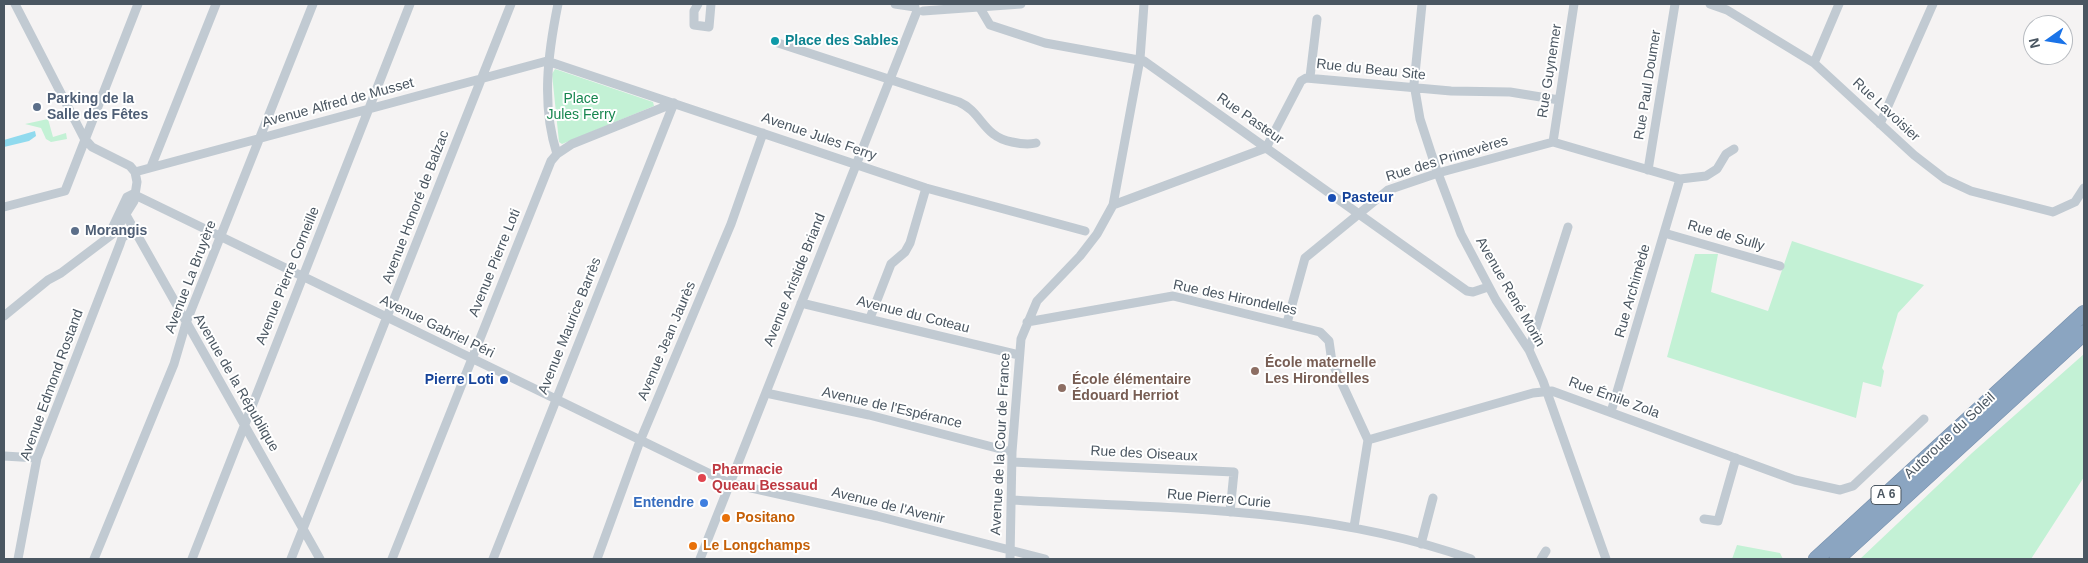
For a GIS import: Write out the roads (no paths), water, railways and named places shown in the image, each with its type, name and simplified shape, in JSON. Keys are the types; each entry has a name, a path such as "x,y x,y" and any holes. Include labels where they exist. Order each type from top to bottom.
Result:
{"highway":[{"name":"Autoroute du Soleil","path":"1816,559 2084,313"},
{"name":"Autoroute du Soleil","path":"1837,559 2084,333"}],"street":[{"path":"4,316 30,293 60,273 109,235 123,212 127,197 133,194 137,182 136,172 130,166 94,148 86,140 15,4"},
{"path":"4,207 65,191 138,4"},
{"path":"151,167 216,4"},
{"name":"Avenue La Bruyère","path":"94,559 174,364 186,323 313,4"},
{"name":"Avenue Pierre Corneille","path":"192,559 410,4"},
{"name":"Avenue Honoré de Balzac","path":"291,559 511,4"},
{"path":"557,154 552,139 547,61 558,4"},
{"path":"698,4 694,11 694,25 709,27 711,4"},
{"path":"895,4 919,7 980,8 1021,4"},
{"name":"Avenue de la Cour de France","path":"1010,555 1012,452 1019,355 1027,322 1041,296 1080,256 1097,234 1113,206 1140,59 1144,4"},
{"name":"Avenue René Morin","path":"1422,4 1415,88 1420,119 1461,234 1488,287 1529,350 1547,392 1606,559"},
{"name":"Rue Guynemer","path":"1553,142 1574,4"},
{"name":"Rue Paul Doumer","path":"1648,170 1674,4"},
{"name":"Rue Lavoisier","path":"1710,4 1727,10 1814,63 1880,124 1945,179 1971,191 2054,212"},
{"path":"1814,63 1839,4"},
{"path":"1880,124 1933,4"},
{"name":"Avenue Aristide Briand","path":"700,559 919,7"},
{"name":"Rue Pasteur","path":"980,8 990,25 1045,43 1140,59 1360,213 1466,291 1473,292 1488,287"},
{"path":"1310,77 1317,19"},
{"path":"775,42 966,105 988,131 1000,139 1028,145 1036,143"},
{"name":"Avenue Alfred de Musset","path":"136,172 547,61"},
{"name":"Avenue Jules Ferry","path":"547,61 926,188 1085,231"},
{"name":"Rue du Beau Site","path":"1266,148 1301,81 1310,77 1415,88 1510,92 1559,100"},
{"name":"Avenue Pierre Loti","path":"392,559 546,172 557,154 572,144 674,103"},
{"name":"Avenue Maurice Barrès","path":"493,559 674,103"},
{"name":"Avenue Jean Jaurès","path":"597,559 640,441 731,224 763,132"},
{"path":"1553,142 1680,179 1706,176 1717,169 1726,154 1734,149"},
{"name":"Rue des Primevères","path":"1287,323 1305,258 1388,190 1438,173 1553,142"},
{"path":"1113,206 1266,148"},
{"name":"Rue Archimède","path":"1611,412 1680,179"},
{"path":"870,318 891,264 905,252 910,243 926,188"},
{"path":"2054,212 2075,202 2084,188"},
{"name":"Avenue Gabriel Péri","path":"133,194 729,483"},
{"path":"2054,212 2084,204"},
{"name":"Avenue de la République","path":"123,212 320,559"},
{"path":"1529,350 1568,226"},
{"name":"Avenue Edmond Rostand","path":"18,559 37,458 121,241 134,230"},
{"name":"Rue de Sully","path":"1664,232 1780,266"},
{"name":"Rue des Hirondelles","path":"1027,322 1165,296 1320,332 1326,337 1332,362 1368,440"},
{"name":"Avenue du Coteau","path":"800,303 870,318 1019,355"},
{"name":"Rue Émile Zola","path":"1368,440 1534,393 1560,392 1795,480 1845,490 1852,486 1924,419"},
{"name":"Avenue de l'Espérance","path":"766,393 869,415 1012,452"},
{"path":"1354,527 1368,440"},
{"path":"4,456 37,458"},
{"path":"1704,519 1718,521 1736,458"},
{"name":"Rue des Oiseaux","path":"1012,462 1234,472 1230,512"},
{"name":"Avenue de l'Avenir","path":"729,483 877,516 1010,555 1045,559"},
{"path":"1421,544 1433,498"},
{"name":"Rue Pierre Curie","path":"1011,500 1230,512 1354,527 1471,559"}],"water":[{"path":"35,131 36,136 29,141 4,147 4,140"}],"place":[{"name":"Place des Sables","path":"775,41"},
{"name":"Parking de la Salle des Fêtes","path":"37,107"},
{"name":"Pasteur","path":"1332,198"},
{"name":"Morangis","path":"75,231"},
{"name":"École maternelle Les Hirondelles","path":"1255,371"},
{"name":"Pierre Loti","path":"504,380"},
{"name":"École élémentaire Édouard Herriot","path":"1062,388"},
{"name":"Pharmacie Queau Bessaud","path":"702,478"},
{"name":"Entendre","path":"704,503"},
{"name":"Positano","path":"726,518"},
{"name":"Le Longchamps","path":"693,546"}],"park label":[{"name":"Place Jules Ferry","path":"581,108"}]}
